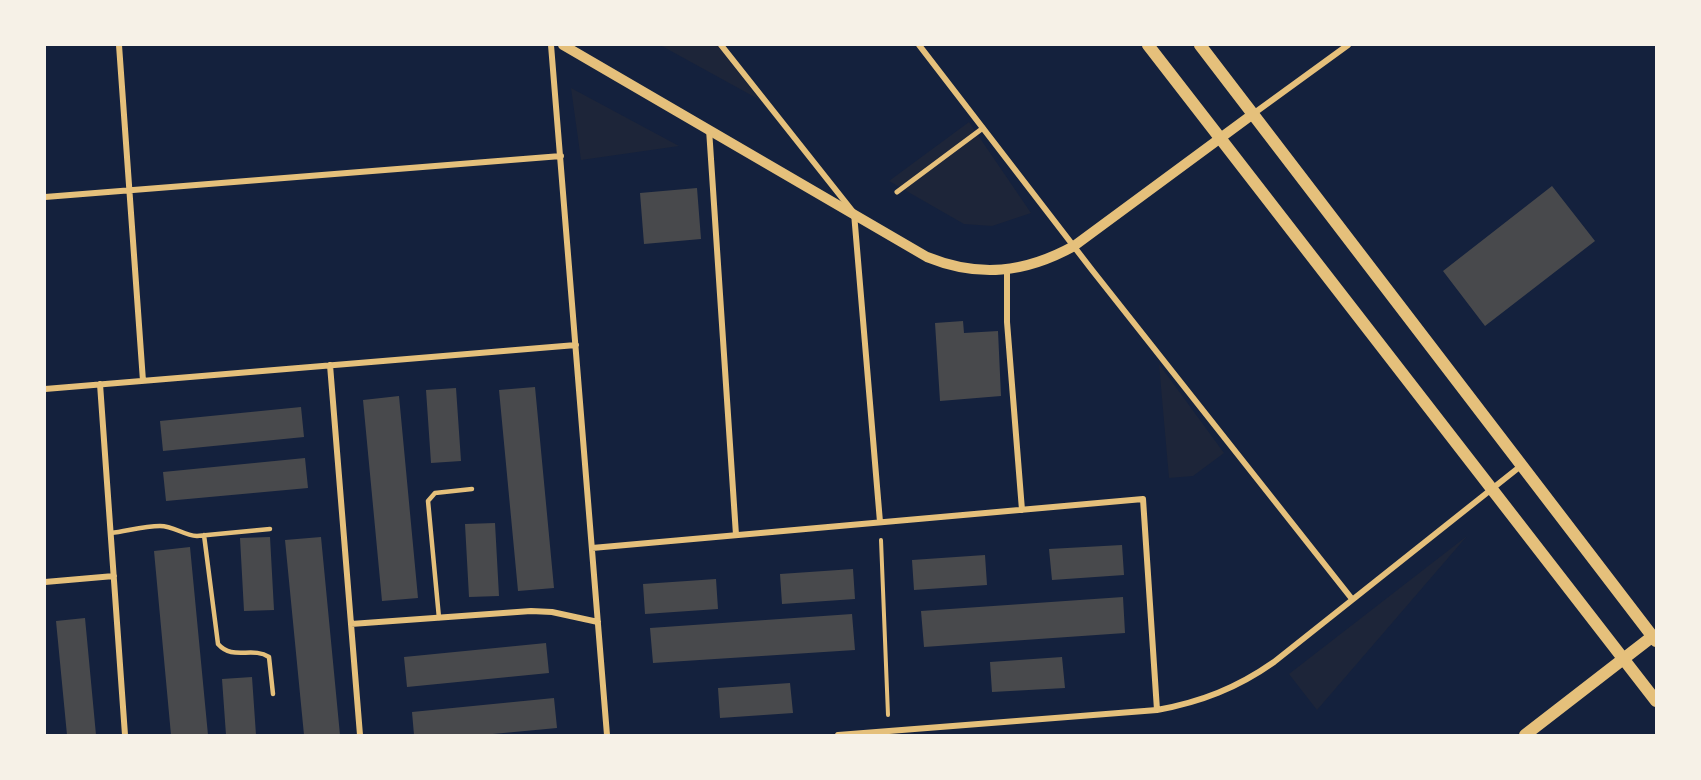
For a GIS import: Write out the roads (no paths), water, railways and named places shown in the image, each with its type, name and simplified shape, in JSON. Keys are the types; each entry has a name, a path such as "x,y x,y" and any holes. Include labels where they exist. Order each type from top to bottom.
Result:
{"main road":[{"path":"1148,45 1656,701"},
{"path":"1200,45 1654,638 1623,658 1525,735"}],"street":[{"path":"119,45 143,381"},
{"path":"551,45 607,735"},
{"path":"563,45 927,257 946,265 976,271 1007,271 1030,266 1074,246 1348,45"},
{"path":"721,45 854,213 880,522"},
{"path":"919,45 1352,599"},
{"path":"897,192 983,128"},
{"path":"710,129 736,535"},
{"path":"45,197 561,156"},
{"path":"1007,271 1007,322 1022,510"},
{"path":"45,388 576,345"},
{"path":"330,365 360,735"},
{"path":"100,384 125,735"},
{"path":"838,735 1156,710 1187,705 1237,686 1274,662 1522,465"},
{"path":"592,548 1143,499 1156,710"},
{"path":"45,582 114,576"},
{"path":"351,624 531,611 552,612 598,622"}],"lane":[{"path":"439,618 428,501 435,493 472,489"},
{"path":"111,533 161,526 176,529 185,536 270,528"},
{"path":"204,535 218,644 225,652 232,654 262,652 269,657 273,694"},
{"path":"1532,735 1540,723"}]}
